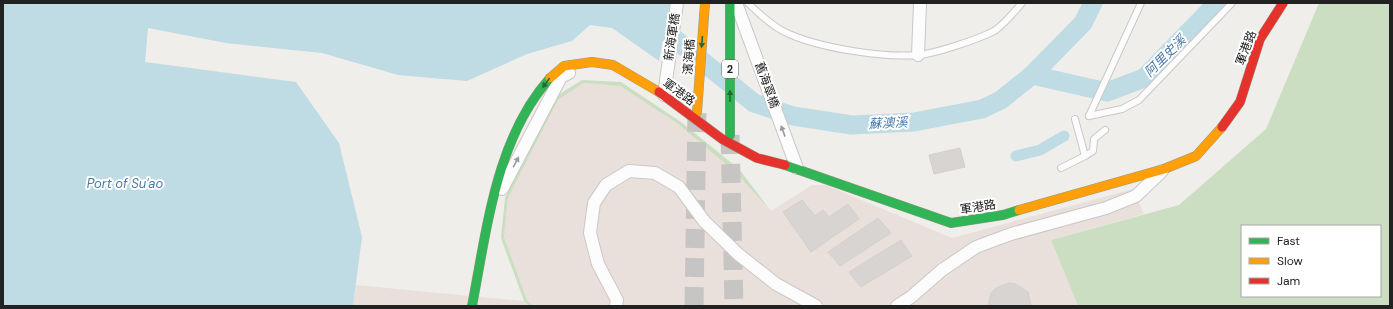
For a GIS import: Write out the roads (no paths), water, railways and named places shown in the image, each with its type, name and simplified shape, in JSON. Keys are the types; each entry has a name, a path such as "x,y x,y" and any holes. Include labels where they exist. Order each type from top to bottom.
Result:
{"street":[{"name":"新海軍橋","path":"664,95 677,3"},
{"name":"濱海橋","path":"697,112 705,3"},
{"name":"2","path":"730,3 730,135"},
{"name":"舊海軍橋","path":"736,3 797,168"},
{"path":"918,55 920,3"},
{"name":"軍港路","path":"592,62 613,65 664,95 722,139 757,158 797,168 951,223 1003,215 1164,169 1196,156 1218,133 1240,102 1260,39 1283,3"},
{"path":"472,306 491,209 561,77 592,62"},
{"path":"896,306 911,297 942,270 976,247 1011,234 1106,208 1136,196 1164,169"},
{"path":"616,306 617,300 598,264 590,233 594,203 606,185 629,171 655,174 679,187 704,221 738,254 776,284 816,306"}],"lane":[{"path":"748,3 757,13 788,34 835,48 873,54 918,55 964,43 995,31 1022,3"},
{"path":"1141,3 1089,116 1122,108 1139,100 1232,3"},
{"path":"1075,119 1085,156"},
{"path":"1061,168 1093,151 1094,139 1105,130"}],"water":[{"name":"Port of Su'ao","path":"3,3 670,3 659,61 612,28 590,25 572,41 527,54 467,81 398,75 322,53 226,43 148,28 145,62 296,82 339,143 362,237 353,306 3,306"}],"waterway":[{"name":"蘇澳溪","path":"665,31 754,103 793,116 852,125 914,122 982,109 1001,100 1032,75 1083,23 1093,3"},
{"name":"阿里史溪","path":"1032,75 1107,92 1144,78 1217,3"},
{"path":"1016,156 1040,150 1064,136"}],"tunnel":[{"path":"694,306 697,112"},
{"path":"730,135 734,306"}]}
